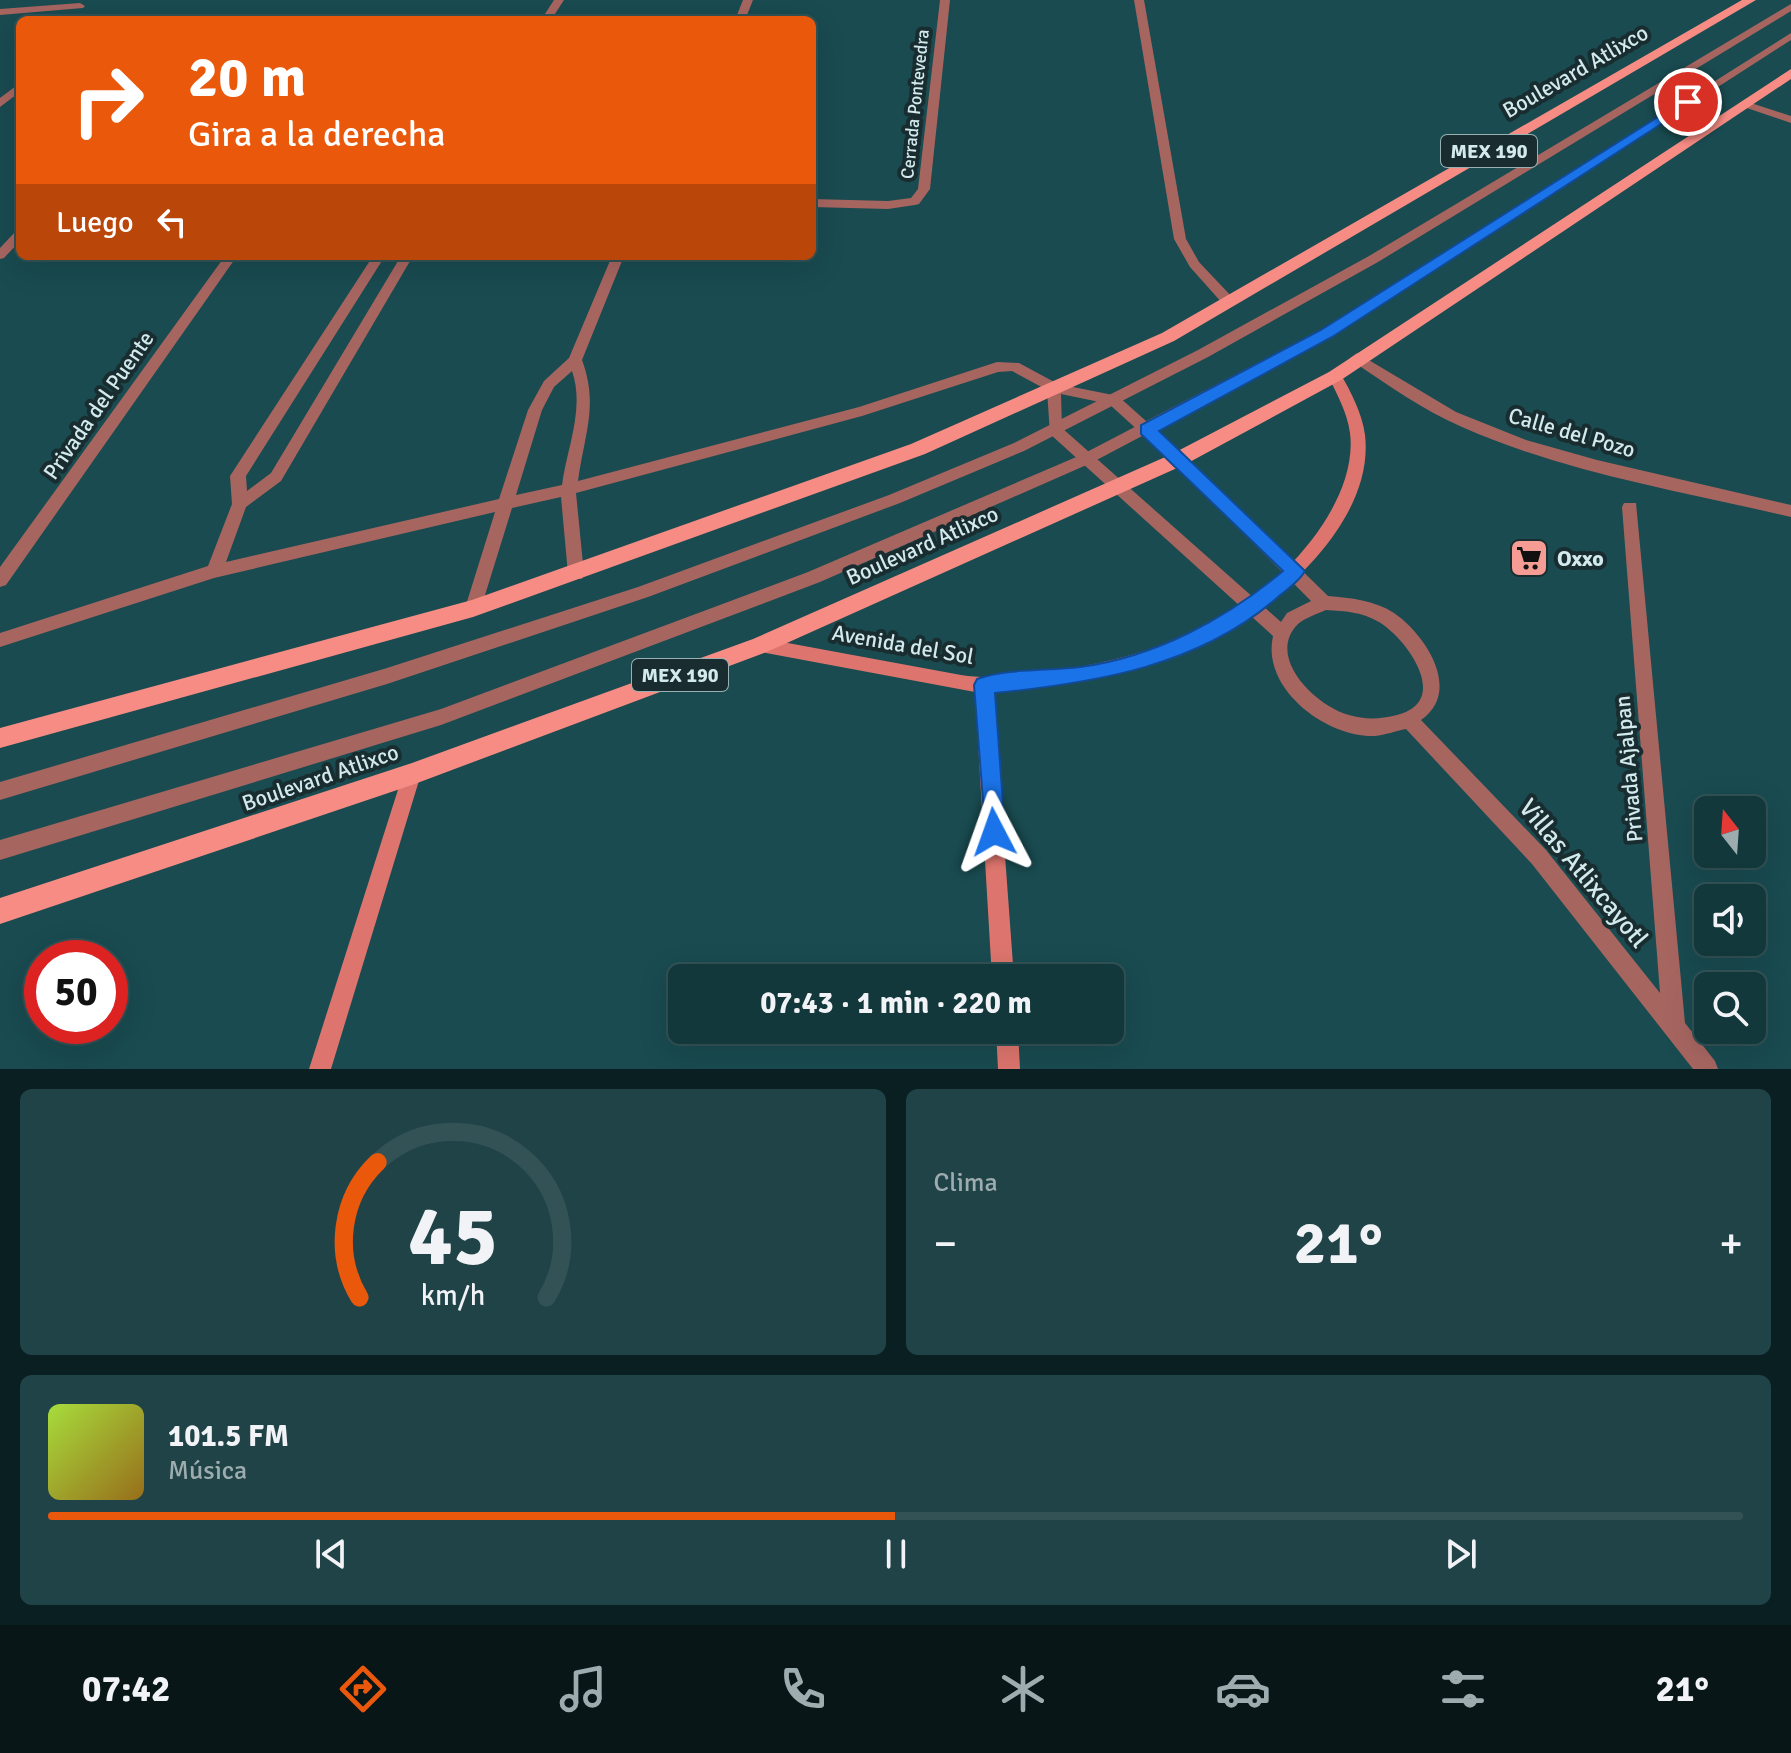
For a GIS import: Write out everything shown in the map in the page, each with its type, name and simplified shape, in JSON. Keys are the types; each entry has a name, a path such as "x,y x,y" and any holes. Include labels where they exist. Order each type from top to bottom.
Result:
{"main road":[{"name":"Boulevard Atlixco","path":"0,738 473,608 576,574 918,449 1168,337 1750,0"},
{"name":"Boulevard Atlixco","path":"0,911 412,774 761,645 1179,459 1335,376 1357,358 1791,73"},
{"path":"984,685 1084,675 1160,654 1252,609 1295,571 1328,531 1349,489 1359,446 1352,410 1335,376"},
{"name":"Avenida del Sol","path":"761,645 984,685 1002,964"},
{"path":"320,1069 412,774"},
{"path":"1008,1044 1009,1069"}],"street":[{"name":"Cerrada Pontevedra","path":"816,203 888,205 915,201 924,189 945,0"},
{"path":"1139,0 1180,239 1194,264 1228,301"},
{"path":"0,12 80,6"},
{"path":"0,791 510,639 791,539 1055,430 1200,358 1320,292 1791,7"},
{"path":"0,850 441,717 814,577 1086,459 1147,430 1326,333 1791,36"},
{"path":"1745,104 1791,120"},
{"path":"0,255 16,238"},
{"name":"Privada del Puente","path":"0,580 228,260"},
{"path":"214,571 240,504 238,476 376,260"},
{"path":"240,504 276,477 405,260"},
{"path":"473,608 535,410 549,384 575,360 616,260"},
{"name":"Calle del Pozo","path":"1357,358 1424,402 1484,430 1569,457 1791,511"},
{"path":"575,360 586,383 585,409 568,489 576,574"},
{"path":"0,640 214,571 568,489 862,411 997,367 1014,366 1054,388 1113,400 1179,459 1324,603"},
{"path":"1054,388 1055,430 1281,633"},
{"name":"Privada Ajalpan","path":"1630,507 1674,1026"},
{"path":"1324,603 1374,611 1397,624 1416,643 1428,664 1431,686 1425,706 1409,720 1388,727 1364,728 1338,721 1314,708 1295,692 1283,672 1278,651 1281,633 1290,619 1305,608 1324,603"},
{"name":"Villas Atlixcayotl","path":"1409,720 1539,857 1707,1069"}],"place":[{"name":"Oxxo","path":"1529,558"}],"route":[{"path":"994,832 984,685 1084,675 1175,649 1252,609 1295,571 1147,430 1326,333 1688,102"}]}
